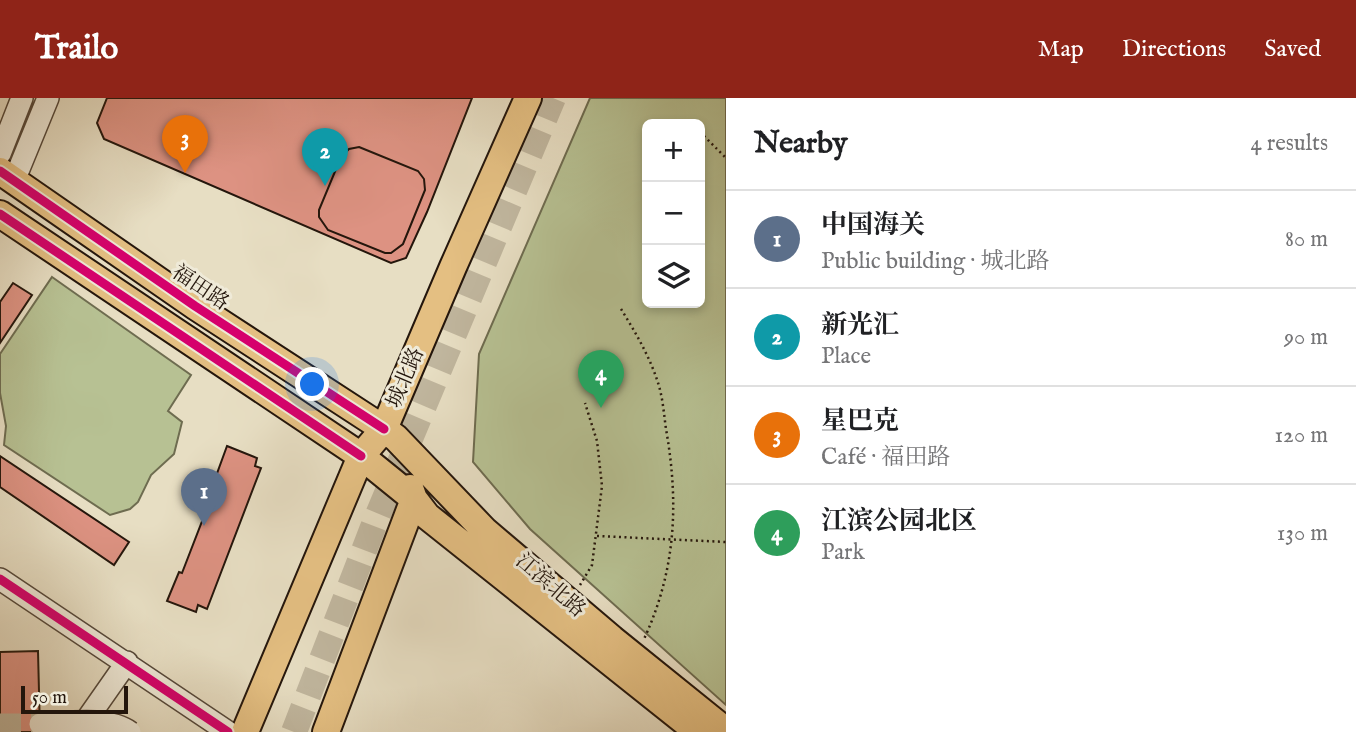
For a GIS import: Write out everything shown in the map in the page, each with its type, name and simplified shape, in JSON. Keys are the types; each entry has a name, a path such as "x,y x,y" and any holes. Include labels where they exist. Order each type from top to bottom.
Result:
{"main road":[{"name":"城北路","path":"414,499 390,433 453,267 528,98"},
{"name":"城北路","path":"246,732 361,456 390,433 540,98"},
{"name":"福田路","path":"7,176 194,306 390,433"},
{"path":"0,214 361,456"},
{"name":"江滨北路","path":"390,433 485,531 726,731"},
{"name":"江滨北路","path":"361,456 414,499 427,516 698,732"},
{"path":"326,732 414,499"}],"street":[{"path":"0,154 22,98"},
{"path":"7,176 48,98"},
{"path":"0,579 10,593 127,662 228,732"},
{"path":"78,732 127,662"},
{"path":"40,724 106,722 117,724 130,732"}],"path":[{"path":"705,137 726,158"},
{"path":"621,309 642,345 659,386 671,456 674,507 669,567 657,610 636,658"},
{"path":"569,603 592,565 601,486 597,441 585,403"},
{"path":"597,536 726,542"}],"green space":[{"path":"590,98 726,98 726,705 530,529 473,462 479,354"},
{"path":"52,277 191,375 168,411 182,422 174,454 151,475 138,502 130,509 110,515 4,445 6,426 0,393 0,354"}],"building":[{"path":"107,98 472,98 406,258 391,263 104,139 97,123"},
{"path":"359,147 418,171 424,179 425,190 403,244 391,253 328,230 319,217 319,210 341,157 349,149"},
{"path":"13,283 32,295 0,343 0,302"},
{"path":"227,446 257,458 255,466 261,468 207,609 198,605 196,612 167,601 179,572 182,573 218,480 215,479"},
{"path":"0,456 129,542 114,565 0,487"},
{"path":"38,651 40,732 0,732 0,652"}],"tunnel":[{"path":"294,732 375,522 553,98"},
{"path":"0,724 40,724"}],"cycle path":[{"path":"0,171 195,306 384,429"},
{"path":"0,214 361,456"},
{"path":"0,579 228,732"}],"place":[{"name":"星巴克","path":"185,173"},
{"name":"新光汇","path":"325,186"},
{"name":"江滨公园北区","path":"601,408"},
{"name":"中国海关","path":"204,526"}]}
